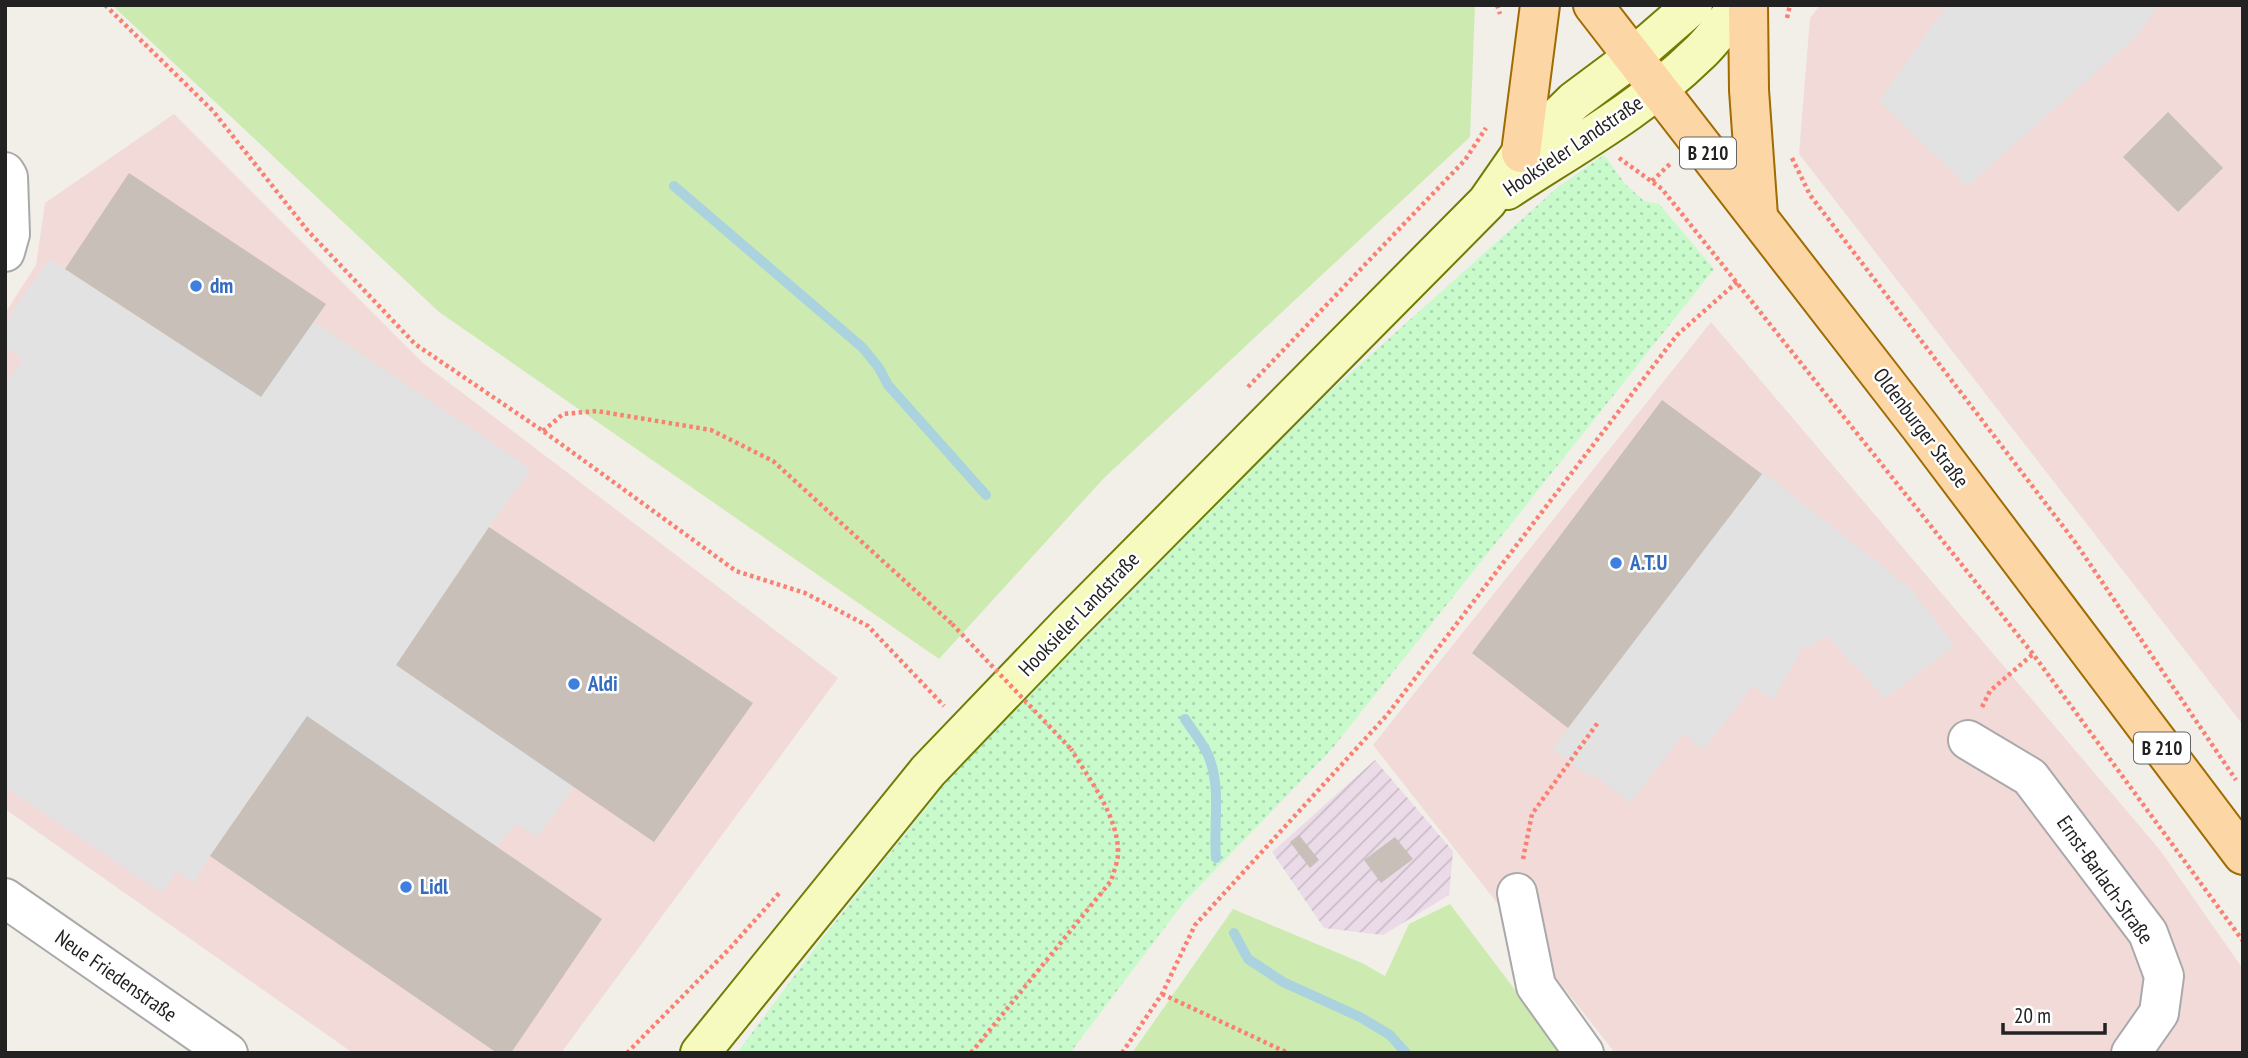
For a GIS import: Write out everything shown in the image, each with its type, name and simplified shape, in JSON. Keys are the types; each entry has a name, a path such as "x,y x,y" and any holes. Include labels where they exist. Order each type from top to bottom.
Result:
{"main road":[{"path":"1521,153 1540,5"},
{"name":"Oldenburger Straße","path":"1593,5 1758,216 2243,855"},
{"name":"Hooksieler Landstraße","path":"700,1053 928,771 1078,614 1488,202 1521,153 1574,101 1633,57 1693,5"},
{"name":"Hooksieler Landstraße","path":"1488,202 1598,132 1658,89 1699,54 1739,5"},
{"path":"1748,5 1749,101 1758,216"}],"street":[{"path":"5,172 9,177 10,234 5,252"},
{"name":"Ernst-Barlach-Straße","path":"1968,740 2031,777 2148,933 2164,975 2159,1013 2131,1053"},
{"path":"1517,893 1536,986 1584,1053"},
{"name":"Neue Friedenstraße","path":"5,898 228,1053"}],"path":[{"path":"105,5 214,111 308,231 415,344 736,571 805,593 868,626 944,706"},
{"path":"1786,146 1810,195 2075,541 2243,790"},
{"path":"1122,1053 1162,994 1195,925 1387,715 1677,335 1737,282 2033,654 2243,941"},
{"path":"542,432 563,414 597,411 711,430 773,461 952,624 1071,749 1098,794 1114,828 1119,851 1111,881 971,1053"},
{"path":"1968,740 1990,691 2033,654"},
{"path":"1517,893 1532,814 1599,721"},
{"path":"1162,994 1287,1053"}],"shaded area":[{"path":"1820,5 2243,5 2243,725 1799,154 1810,18"},
{"path":"1947,5 2159,5 2136,37 1967,186 1879,101"},
{"path":"174,114 423,363 838,678 561,1053 353,1053 5,809 5,313 36,265 45,203"},
{"path":"49,259 65,269 313,321 531,469 396,665 574,787 538,837 516,824 496,847 210,856 193,883 176,871 162,893 5,787 5,385 23,359 5,346 5,334 9,317"},
{"path":"1711,322 2160,850 2243,969 2243,1053 1615,1053 1373,745"},
{"path":"1763,472 1910,588 1955,646 1885,698 1826,635 1813,646 1803,647 1773,700 1753,686 1703,750 1684,734 1630,803 1592,773 1587,776 1553,748"},
{"path":"1375,760 1453,851 1449,895 1383,935 1324,928 1272,852"}],"green space":[{"path":"112,5 1475,5 1470,137 1104,478 939,659 439,312"},
{"path":"1604,155 1626,185 1644,201 1659,204 1714,269 1331,750 1184,902 1070,1053 737,1053 821,940 961,764 1326,395 1558,187"},
{"path":"1450,904 1563,1053 1132,1053 1233,909 1362,963 1385,976 1409,924"}],"building":[{"path":"2168,112 2223,168 2178,212 2123,157"},
{"name":"dm","path":"129,173 326,304 261,397 65,269"},
{"name":"A.T.U","path":"1662,400 1762,474 1568,728 1472,653"},
{"name":"Aldi","path":"489,527 753,703 654,842 396,665"},
{"name":"Lidl","path":"307,716 602,919 511,1053 497,1053 210,856"},
{"path":"1299,835 1319,860 1310,868 1290,842"},
{"path":"1395,837 1413,859 1381,883 1364,860"}],"waterway":[{"path":"674,186 863,348 888,385 986,495"},
{"path":"1185,719 1208,755 1215,780 1216,858"},
{"path":"1234,933 1248,959 1283,982 1360,1017 1390,1035 1406,1053"}],"place":[{"name":"dm","path":"196,286"},
{"name":"A.T.U","path":"1616,563"},
{"name":"Aldi","path":"574,684"},
{"name":"Lidl","path":"406,887"}]}
